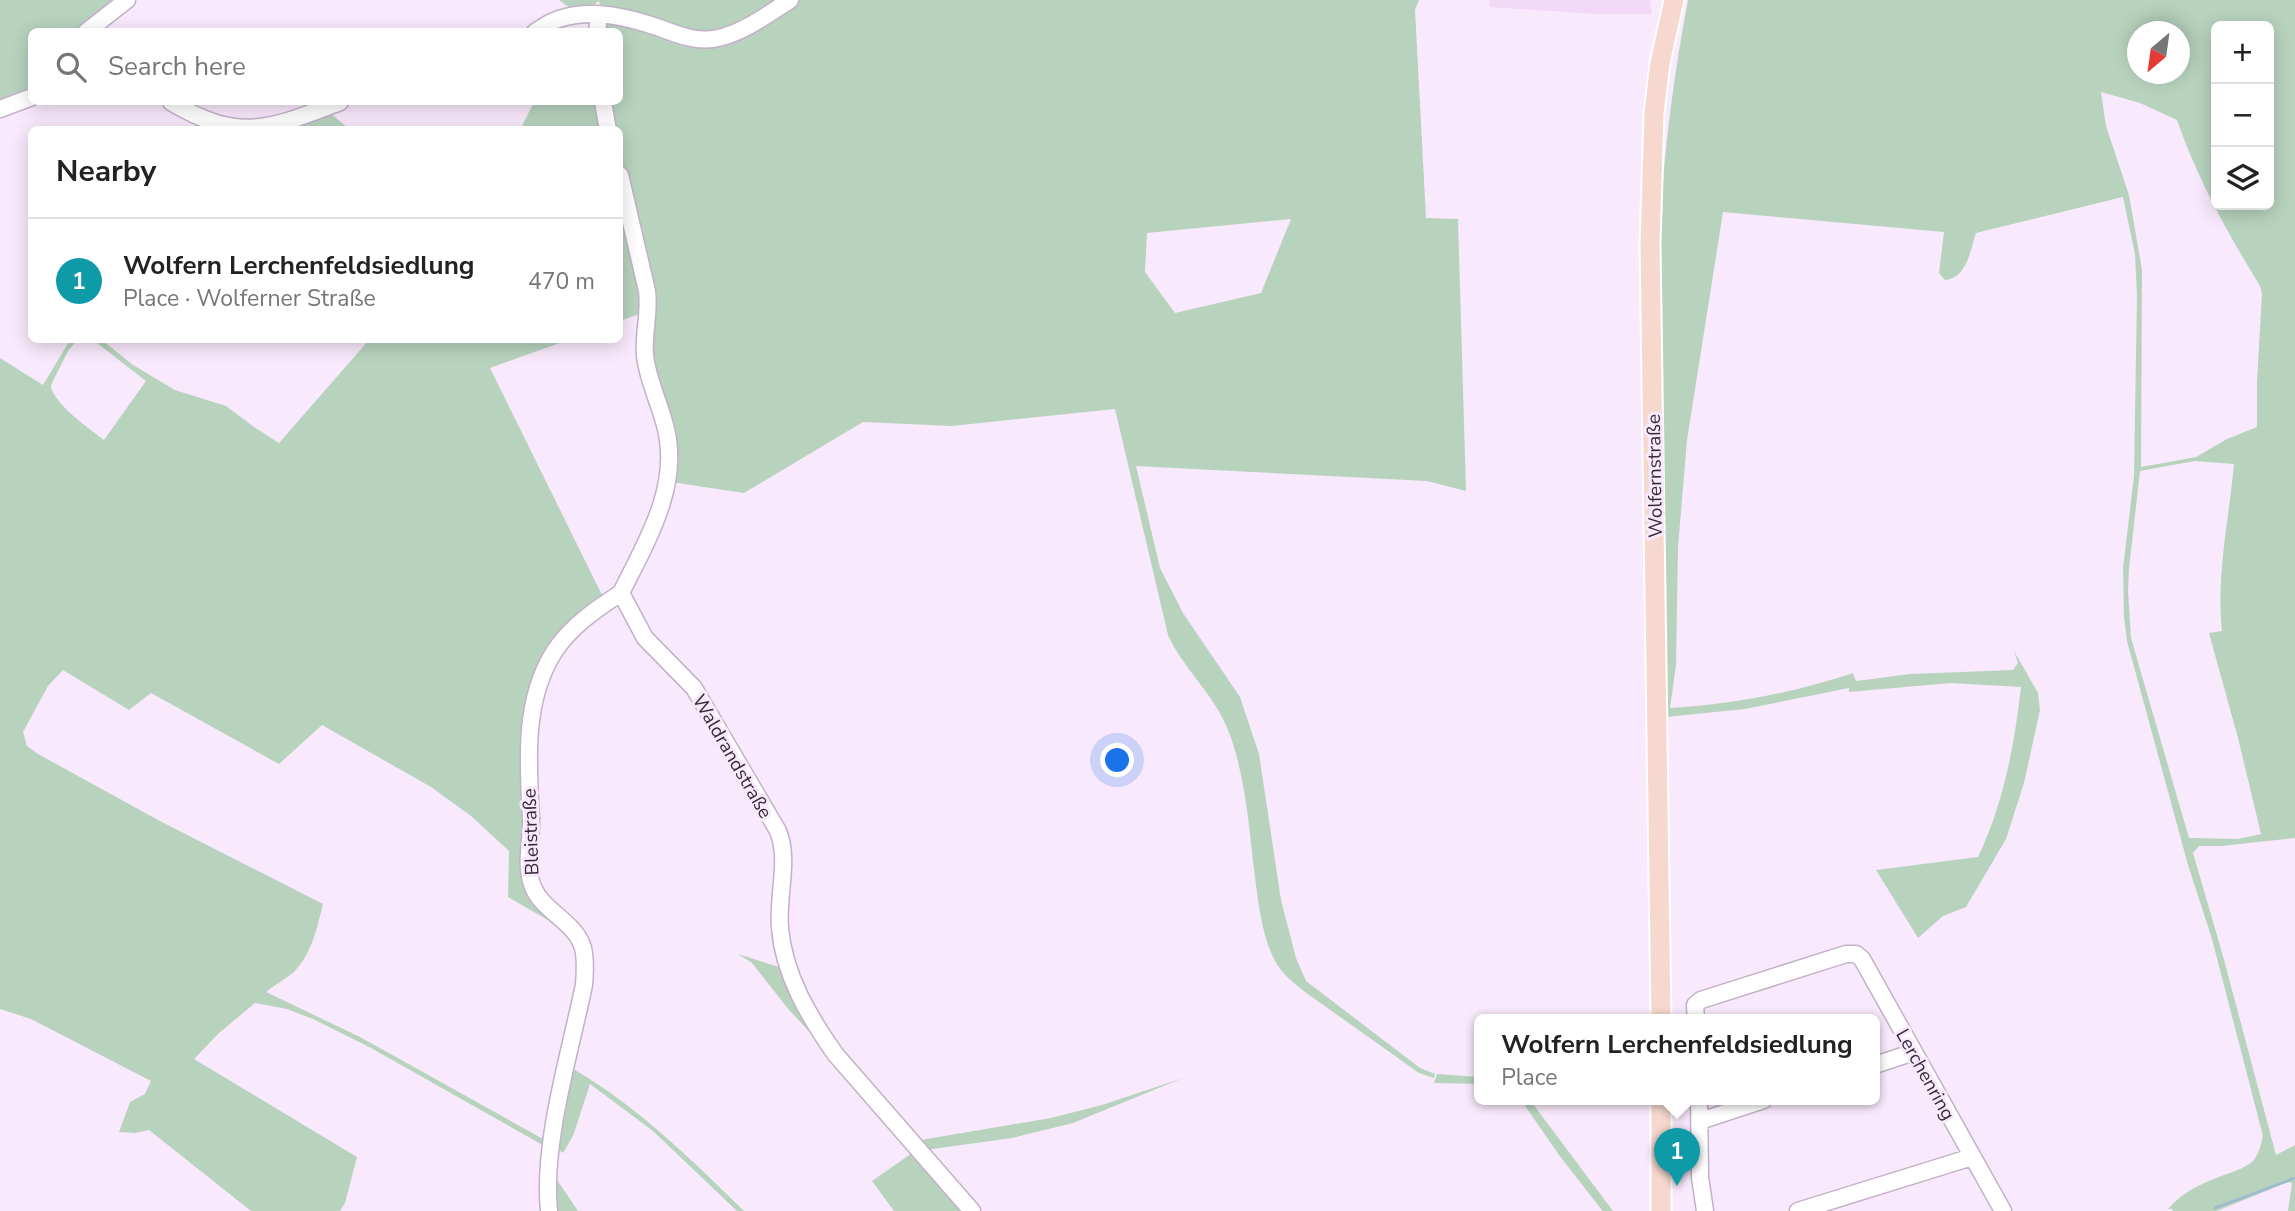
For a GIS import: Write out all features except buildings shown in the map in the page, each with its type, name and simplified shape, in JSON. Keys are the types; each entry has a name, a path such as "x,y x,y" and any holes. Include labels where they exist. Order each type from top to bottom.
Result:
{"main road":[{"name":"Wolfernstraße","path":"1661,1014 1650,228 1654,113 1660,63 1674,0"},
{"path":"1661,1105 1661,1211"}],"street":[{"path":"91,28 127,0"},
{"path":"541,28 556,19 599,14 638,20 694,38 716,39 733,33 790,0"},
{"path":"597,28 599,14"},
{"path":"0,108 28,98"},
{"path":"177,105 210,122 231,126"},
{"path":"258,126 281,123 332,105"},
{"path":"604,105 607,126"},
{"path":"621,593 656,522 668,474 667,432 648,375 645,354 647,291 623,188"},
{"name":"Waldrandstraße","path":"621,593 645,638 694,688 778,831 783,849 780,927 787,964 801,999 817,1028 836,1055 972,1211"},
{"name":"Bleistraße","path":"549,1211 548,1174 553,1131 582,997 585,971 583,947 579,939 574,931 541,901 530,877 528,769 533,700 553,652 568,634 596,609 621,593"},
{"name":"Lerchenring","path":"1696,1014 1695,1004 1701,1000 1846,954 1856,954 1862,959 2003,1211"},
{"path":"1880,1063 1914,1052"},
{"path":"1699,1105 1700,1177 1705,1211"},
{"path":"1700,1121 1749,1105"},
{"path":"1798,1211 1972,1157"}],"shaded area":[{"path":"1490,0 1650,0 1652,14 1596,14 1490,7"}],"green space":[{"path":"0,0 120,0 84,28 28,28 28,101 0,107"},
{"path":"559,0 778,0 737,26 701,35 605,10 598,1 594,6 570,8"},
{"path":"796,0 1419,0 1415,10 1426,218 1458,219 1466,491 1427,481 1136,466 1160,568 1183,613 1240,697 1259,754 1281,900 1296,958 1306,981 1420,1068 1435,1074 1434,1078 1419,1073 1305,992 1275,961 1262,921 1246,803 1234,748 1215,705 1182,660 1168,635 1115,409 952,426 863,422 744,493 671,482 634,214 623,168 623,126 612,126 608,105 623,105 623,28 602,28 603,24 609,19 683,42 714,47 726,43","holes":["1291,219 1261,293 1175,313 1145,272 1147,233"]},
{"path":"1688,0 2295,0 2295,838 2199,846 2193,853 2276,1155 2295,1145 2295,1211 2288,1211 2292,1183 2288,1182 2217,1211 2168,1209 2194,1188 2239,1170 2253,1161 2263,1136 2212,939 2188,865 2127,641 2123,568 2134,476 2137,295 2135,254 2123,197 1976,233 1963,269 1945,280 1939,273 1944,232 1723,212 1687,440 1678,547 1676,665 1670,708 1763,696 1853,673 1856,681 1910,674 2013,670 2018,663 2014,651 2038,693 2040,710 2024,783 2006,839 1966,907 1943,916 1918,938 1876,870 1978,857 1995,816 2007,774 2021,687 1950,683 1849,692 1849,688 1745,709 1666,717 1659,215 1663,208 1661,205 1668,128","holes":["2211,21 2274,21 2274,210 2217,210 2262,294 2257,427 2227,439 2196,457 2141,467 2142,270 2129,195 2106,126 2101,92 2140,103 2177,120 2211,199","2195,461 2234,464 2222,568 2222,631 2209,633 2261,834 2238,839 2189,838 2131,638 2129,569 2140,471"]},
{"path":"532,105 600,105 603,126 522,126"},
{"path":"328,111 346,126 282,126"},
{"path":"623,207 645,312 623,320"},
{"path":"68,343 75,343 51,385 53,392 73,415 104,440 146,381 97,343 106,343 133,365 175,390 226,406 279,443 366,343 560,343 490,368 603,597 569,623 545,651 549,654 545,663 524,860 574,941 560,927 508,897 509,851 471,816 431,787 322,725 279,764 151,693 129,710 63,670 48,686 23,732 27,746 38,754 158,820 323,904 313,940 300,965 266,992 360,1037 543,1139 549,1138 548,1148 371,1048 313,1019 287,1009 255,1003 219,1033 194,1059 357,1157 345,1203 340,1211 251,1211 149,1130 119,1132 130,1102 145,1094 151,1081 31,1019 0,1009 0,358 43,385"},
{"path":"738,954 785,969 833,1057 789,1010 752,963"},
{"path":"570,1067 640,1115 744,1211 737,1211 653,1131 590,1084 573,1136 563,1153 554,1146"},
{"path":"1437,1074 1474,1077 1474,1084 1434,1083"},
{"path":"1183,1078 1073,1123 1012,1138 925,1150 921,1140 1051,1118 1102,1105"},
{"path":"1524,1105 1534,1105 1613,1211 1601,1209"},
{"path":"915,1151 967,1211 894,1211 872,1181"},
{"path":"553,1174 578,1211 552,1211"}],"waterway":[{"path":"2215,1208 2295,1178"}],"place":[{"name":"Wolfern Lerchenfeldsiedlung","path":"1677,1186"}]}
